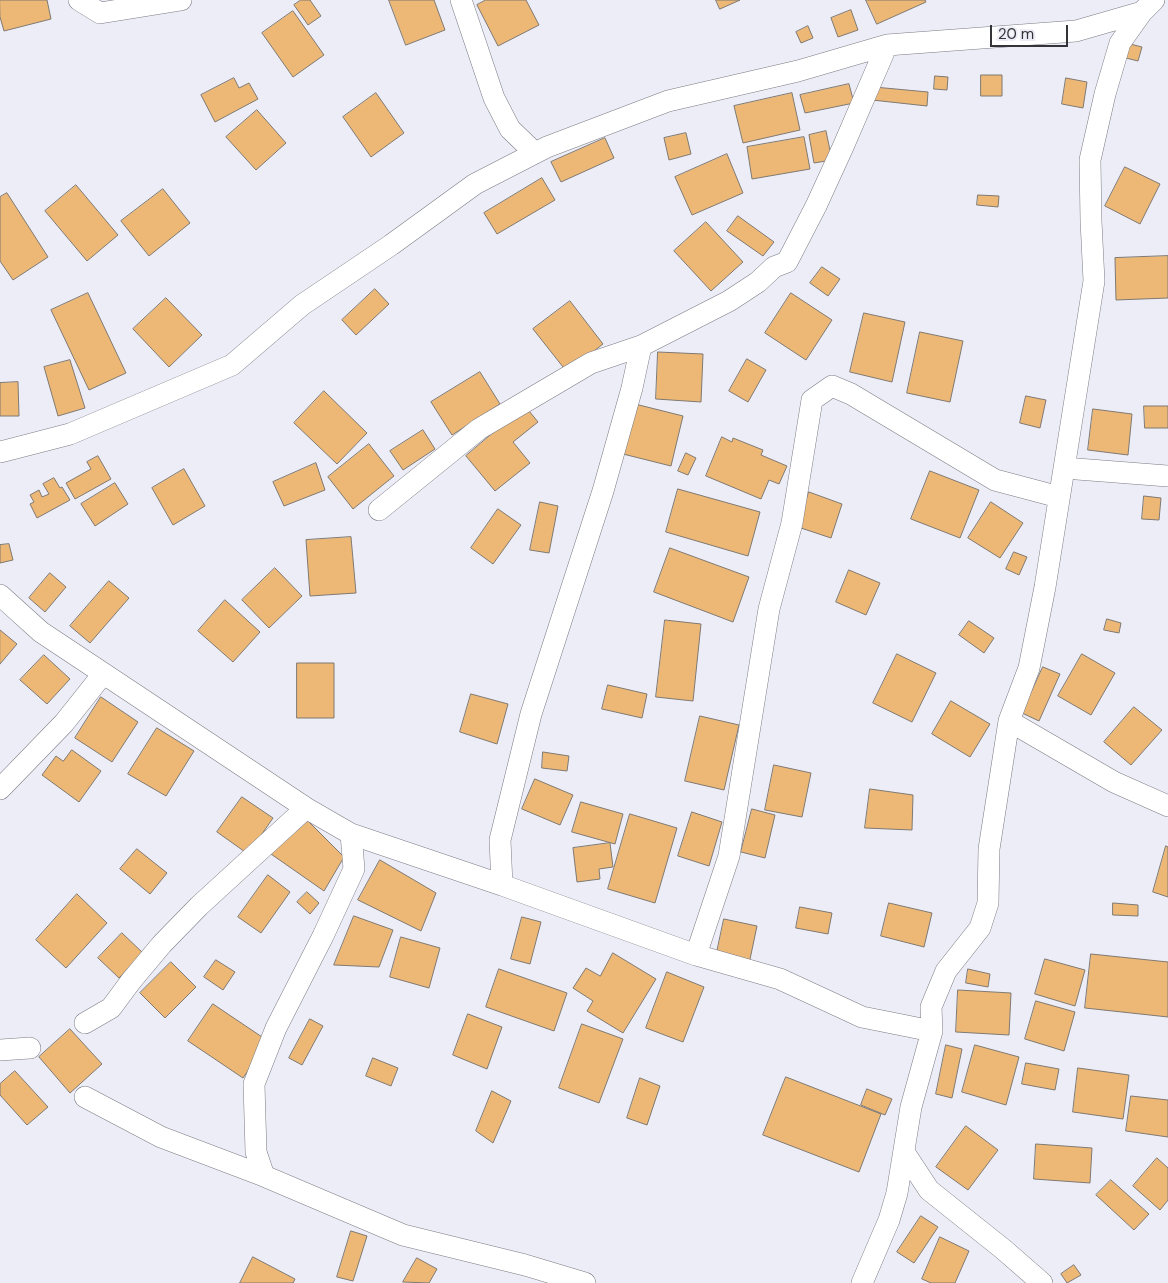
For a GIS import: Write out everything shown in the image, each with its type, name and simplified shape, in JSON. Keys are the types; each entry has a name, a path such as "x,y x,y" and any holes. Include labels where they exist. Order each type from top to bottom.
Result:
{"street":[{"path":"79,0 100,13 181,0"},
{"path":"461,0 494,98 510,129 536,153"},
{"path":"0,452 70,434 232,365 302,304 391,245 476,184 547,147 668,102 798,70 887,45 1076,31 1148,6"},
{"path":"862,1283 889,1220 897,1193 911,1107 932,1031 931,1007 946,971 980,928 988,904 989,849 1010,721 1029,668 1094,281 1090,221 1090,160 1105,94 1120,43 1148,6"},
{"path":"379,510 478,429 591,363 641,346 729,301 758,282 774,267 787,262 844,148 887,45"},
{"path":"502,885 500,840 531,714 603,491 632,388 641,346"},
{"path":"696,955 729,856 769,609 792,523 812,400 832,386 851,394 995,480 1059,496"},
{"path":"1064,468 1168,476"},
{"path":"0,596 41,632 306,808 350,834 502,885 696,955 780,979 862,1017 932,1031"},
{"path":"0,789 64,723 103,674"},
{"path":"1010,721 1114,782 1168,806"},
{"path":"86,1023 111,1008 131,980 162,944 199,906 306,808"},
{"path":"264,1176 256,1152 254,1084 276,1028 323,936 354,869 350,834"},
{"path":"0,1050 30,1048"},
{"path":"85,1097 161,1137 264,1176 403,1236 525,1265 585,1283"},
{"path":"904,1152 929,1190 1003,1248 1042,1283"}],"building":[{"path":"0,0 47,0 51,19 4,31 0,17"},
{"path":"301,0 310,0 321,16 308,25 294,5"},
{"path":"389,0 434,0 445,30 406,45"},
{"path":"486,0 526,0 539,25 498,46 477,5"},
{"path":"716,0 740,0 720,9"},
{"path":"866,0 925,0 926,2 877,24"},
{"path":"851,10 858,30 838,37 831,18"},
{"path":"293,11 324,55 293,77 262,33"},
{"path":"808,26 813,38 801,43 796,32"},
{"path":"1130,44 1142,47 1138,61 1126,58"},
{"path":"981,75 1002,75 1002,96 981,96"},
{"path":"935,76 948,77 947,90 934,89"},
{"path":"234,78 239,88 249,83 258,99 215,122 201,95"},
{"path":"1066,78 1087,82 1083,108 1062,104"},
{"path":"849,84 854,103 805,113 800,95"},
{"path":"874,87 928,92 927,106 872,100"},
{"path":"376,93 404,133 371,157 343,117"},
{"path":"792,93 800,130 743,143 734,106"},
{"path":"257,110 286,143 256,170 226,137"},
{"path":"826,131 832,160 814,163 809,135"},
{"path":"686,133 691,154 669,160 664,138"},
{"path":"804,137 810,169 752,179 747,147"},
{"path":"605,138 614,158 561,182 551,162"},
{"path":"727,154 743,193 692,215 675,177"},
{"path":"1125,167 1160,184 1140,224 1105,206"},
{"path":"542,178 555,200 497,234 484,213"},
{"path":"76,185 118,235 87,261 45,211"},
{"path":"163,189 190,223 149,256 121,221"},
{"path":"7,193 48,257 13,280 0,261 0,197"},
{"path":"978,195 999,196 998,207 977,205"},
{"path":"738,216 774,242 763,256 727,231"},
{"path":"706,222 743,262 711,291 674,251"},
{"path":"1168,256 1168,298 1116,300 1115,258"},
{"path":"822,267 840,279 828,296 810,283"},
{"path":"375,289 389,304 356,335 342,320"},
{"path":"88,293 126,373 89,390 51,310"},
{"path":"791,293 832,320 806,360 765,333"},
{"path":"166,298 202,335 169,367 133,329"},
{"path":"570,301 603,344 567,372 533,329"},
{"path":"864,313 905,322 892,382 850,372"},
{"path":"920,332 963,341 950,402 907,393"},
{"path":"658,352 703,354 701,402 656,399"},
{"path":"747,359 766,370 748,402 729,391"},
{"path":"70,360 85,408 58,416 44,367"},
{"path":"480,372 500,404 452,435 431,402"},
{"path":"18,382 19,416 0,416 0,383"},
{"path":"324,391 367,433 337,464 294,423"},
{"path":"1026,396 1046,400 1040,428 1020,423"},
{"path":"635,404 683,416 671,466 623,454"},
{"path":"525,406 538,422 513,442 530,463 495,491 466,456"},
{"path":"1144,406 1168,406 1168,428 1145,428"},
{"path":"1093,409 1132,414 1128,455 1088,450"},
{"path":"423,430 435,449 403,470 390,451"},
{"path":"722,437 732,442 733,438 763,450 761,455 787,466 779,484 769,480 761,499 706,476"},
{"path":"369,444 394,476 353,509 328,477"},
{"path":"686,453 696,458 688,475 678,471"},
{"path":"98,456 111,479 75,499 66,483 91,469 87,462"},
{"path":"316,463 325,490 284,506 273,482"},
{"path":"184,469 205,506 173,525 152,488"},
{"path":"930,471 979,490 960,538 911,519"},
{"path":"54,478 70,500 37,518 30,504 34,502 30,495 39,490 42,497 49,494 43,484"},
{"path":"115,483 128,504 95,526 81,504"},
{"path":"678,489 760,512 748,556 666,532"},
{"path":"809,492 842,504 831,538 798,527"},
{"path":"1144,496 1161,498 1159,520 1142,519"},
{"path":"540,502 558,506 549,553 530,550"},
{"path":"991,502 1023,523 1000,558 968,538"},
{"path":"498,509 521,525 493,564 471,548"},
{"path":"351,537 356,593 310,596 306,540"},
{"path":"9,544 13,560 0,563 0,545"},
{"path":"670,548 749,577 733,622 654,592"},
{"path":"1014,552 1027,557 1019,575 1006,569"},
{"path":"275,568 302,596 269,628 242,600"},
{"path":"849,570 880,583 866,615 836,602"},
{"path":"50,573 66,587 45,612 29,598"},
{"path":"109,581 129,598 90,643 70,626"},
{"path":"225,600 260,632 233,662 198,631"},
{"path":"1107,619 1121,623 1119,633 1104,630"},
{"path":"665,620 701,624 693,701 656,697"},
{"path":"969,621 994,638 984,653 959,635"},
{"path":"0,630 17,644 0,664"},
{"path":"897,654 936,673 912,722 873,703"},
{"path":"1082,654 1115,673 1091,715 1058,696"},
{"path":"44,655 70,679 47,704 20,680"},
{"path":"297,663 334,663 334,718 297,718"},
{"path":"1043,667 1060,674 1039,721 1022,713"},
{"path":"608,685 647,694 642,718 602,709"},
{"path":"471,694 508,704 497,744 460,732"},
{"path":"101,697 138,722 112,762 75,738"},
{"path":"951,701 990,724 970,757 932,734"},
{"path":"1134,707 1162,730 1131,765 1104,742"},
{"path":"700,716 739,725 724,790 685,781"},
{"path":"157,728 194,751 166,796 128,774"},
{"path":"72,750 101,771 79,802 42,775 56,756 63,761"},
{"path":"543,752 569,756 567,771 542,768"},
{"path":"774,765 811,773 802,817 765,810"},
{"path":"535,779 573,795 560,825 522,809"},
{"path":"870,789 913,795 912,830 865,828"},
{"path":"242,797 273,818 248,854 217,832"},
{"path":"581,802 623,814 615,844 572,832"},
{"path":"752,809 775,815 765,858 741,852"},
{"path":"692,812 722,822 709,866 678,856"},
{"path":"630,814 677,828 655,903 608,889"},
{"path":"308,821 344,857 324,891 271,854"},
{"path":"610,843 613,867 599,869 600,879 577,882 573,848"},
{"path":"1166,846 1168,847 1168,897 1153,892"},
{"path":"137,849 167,873 150,894 120,869"},
{"path":"380,860 436,893 421,931 358,900"},
{"path":"268,875 290,892 261,933 238,917"},
{"path":"307,892 319,903 310,914 297,902"},
{"path":"77,894 107,923 66,968 36,940"},
{"path":"889,903 932,913 924,947 881,936"},
{"path":"1113,903 1138,905 1138,916 1113,915"},
{"path":"800,907 832,913 828,934 796,928"},
{"path":"354,916 393,930 379,967 334,965"},
{"path":"522,917 541,922 530,964 511,959"},
{"path":"724,919 757,926 749,964 716,957"},
{"path":"122,933 143,953 119,978 98,958"},
{"path":"401,937 440,948 429,988 390,977"},
{"path":"613,953 656,979 623,1033 587,1011 593,1001 573,988 586,968 600,976"},
{"path":"1091,954 1168,962 1168,1017 1085,1008"},
{"path":"1045,959 1085,970 1075,1006 1035,994"},
{"path":"216,960 235,972 223,990 204,977"},
{"path":"171,962 196,987 165,1018 140,993"},
{"path":"499,969 567,993 554,1031 486,1007"},
{"path":"968,969 990,974 988,987 966,983"},
{"path":"667,972 704,987 683,1042 646,1028"},
{"path":"958,990 1011,993 1009,1035 956,1032"},
{"path":"1036,1001 1075,1012 1064,1051 1025,1039"},
{"path":"213,1004 268,1041 243,1078 188,1041"},
{"path":"468,1014 502,1027 487,1069 453,1055"},
{"path":"310,1019 323,1026 302,1065 289,1058"},
{"path":"582,1024 623,1039 599,1103 559,1088"},
{"path":"70,1029 102,1064 70,1093 39,1057"},
{"path":"946,1045 962,1049 952,1098 936,1094"},
{"path":"975,1045 1019,1057 1006,1105 962,1092"},
{"path":"373,1058 398,1068 391,1086 366,1076"},
{"path":"1026,1063 1059,1069 1055,1090 1022,1084"},
{"path":"1078,1068 1129,1075 1123,1119 1073,1112"},
{"path":"15,1071 48,1107 27,1125 0,1095 0,1084"},
{"path":"786,1077 881,1114 859,1172 763,1135"},
{"path":"640,1078 660,1086 647,1125 627,1118"},
{"path":"867,1089 892,1099 885,1115 861,1105"},
{"path":"492,1091 511,1101 493,1143 476,1131"},
{"path":"1131,1096 1168,1100 1168,1137 1126,1131"},
{"path":"966,1126 998,1150 968,1190 936,1167"},
{"path":"1036,1144 1092,1148 1090,1183 1034,1179"},
{"path":"1157,1158 1168,1168 1168,1200 1160,1210 1133,1186"},
{"path":"1111,1180 1149,1214 1134,1230 1096,1195"},
{"path":"921,1216 938,1227 914,1263 897,1252"},
{"path":"351,1231 367,1236 353,1281 337,1277"},
{"path":"940,1237 969,1251 955,1283 931,1283 922,1279"},
{"path":"253,1257 295,1279 293,1283 240,1283"},
{"path":"417,1258 437,1269 429,1283 403,1282"},
{"path":"1074,1265 1081,1275 1067,1283 1061,1274"}]}
